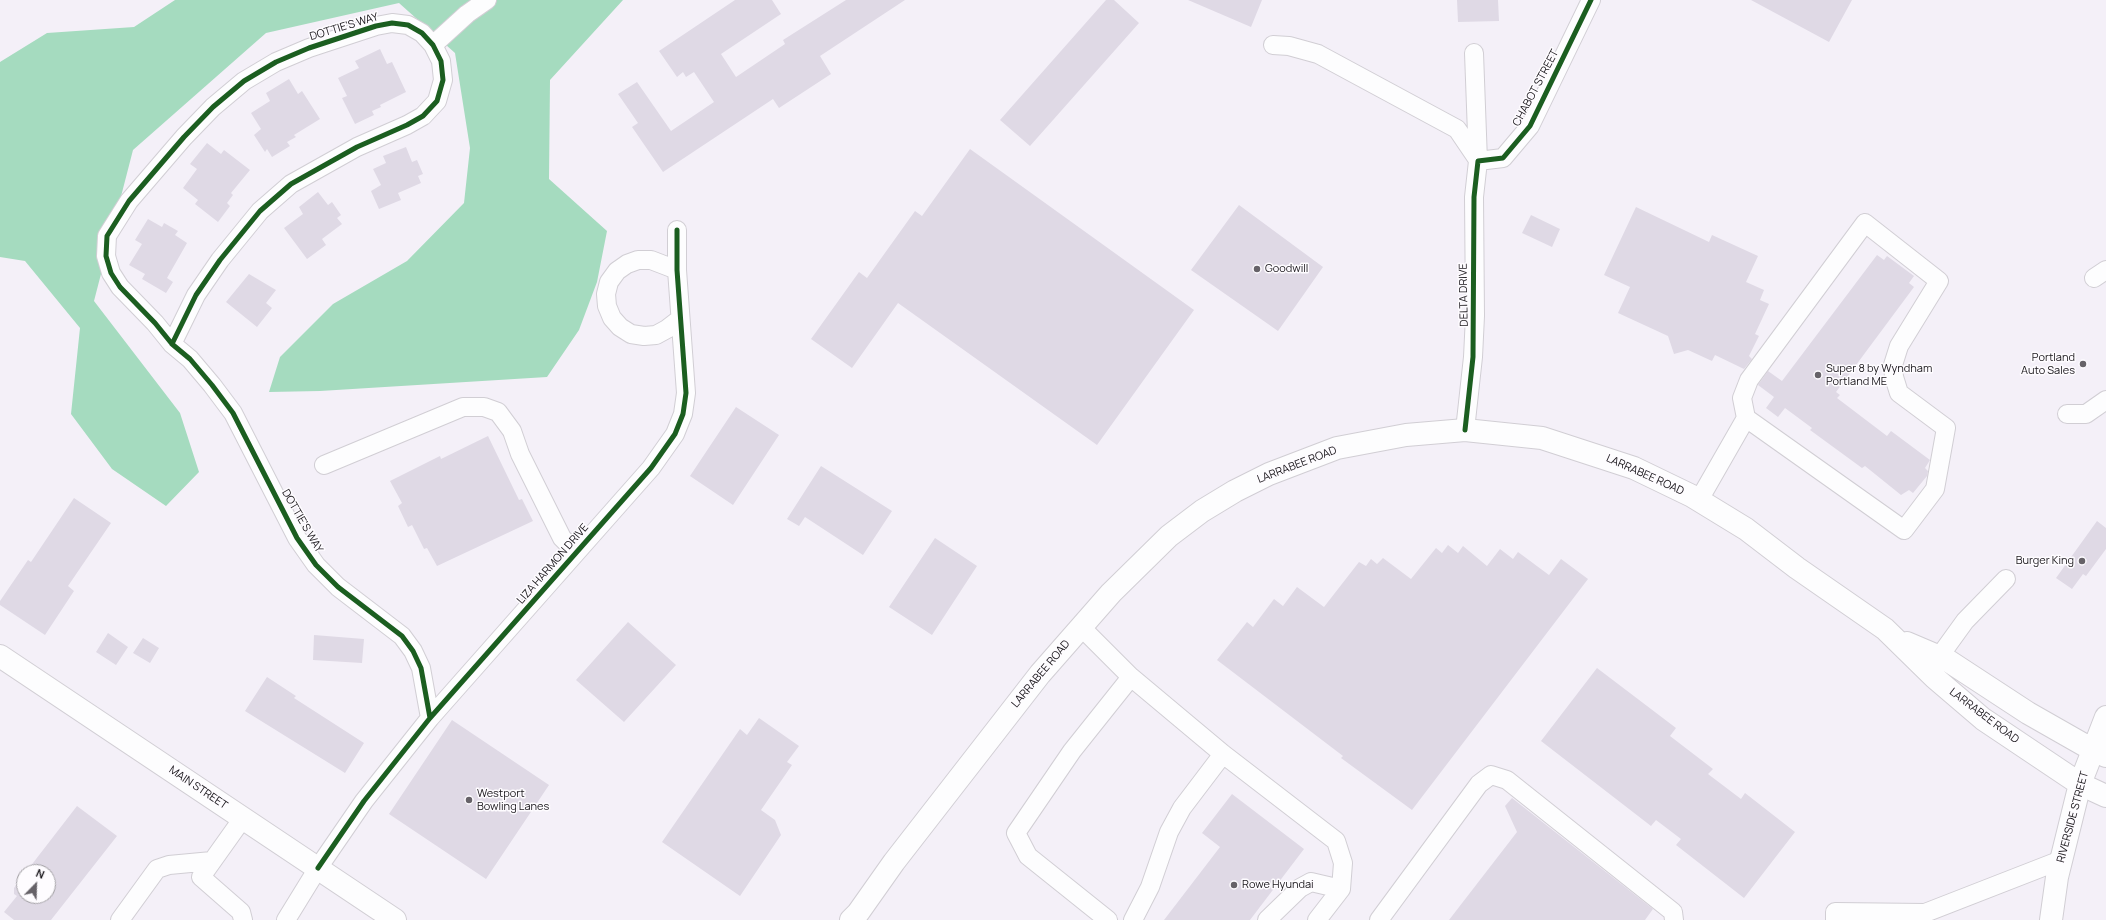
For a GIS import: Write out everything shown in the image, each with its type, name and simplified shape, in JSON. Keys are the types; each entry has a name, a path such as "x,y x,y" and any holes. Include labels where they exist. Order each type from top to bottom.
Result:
{"main road":[{"name":"LARRABEE ROAD","path":"855,918 879,883 986,742 1040,674 1111,593 1169,536 1202,511 1235,491 1269,474 1337,448 1406,435 1465,430 1516,434 1549,440 1634,468 1698,500 1746,530 1896,639 1935,678 1983,719 2080,784 2106,796"},
{"name":"LARRABEE ROAD","path":"1896,639 1939,657 2028,713 2100,753"},
{"name":"MAIN STREET","path":"0,656 395,920"},
{"name":"RIVERSIDE STREET","path":"2051,920 2061,860 2080,784 2100,753 2106,717"}],"street":[{"path":"433,45 467,14 486,0"},
{"name":"CHABOT STREET","path":"1478,161 1503,158 1530,126 1591,0"},
{"name":"DOTTIE'S WAY","path":"172,344 196,295 220,260 260,211 291,184 357,148 423,116 437,101 443,80 440,61 433,45 422,33 408,25 392,23 376,26 309,48 276,62 244,81 213,107 184,137 118,217 107,236 106,256 111,273 120,287 155,323 172,344 194,364 212,384 233,413 298,538 316,565 338,587 402,636 413,651 421,668 430,718"},
{"path":"1273,45 1289,46 1318,54 1457,129 1478,161"},
{"name":"DELTA DRIVE","path":"1465,430 1473,357 1474,197 1478,161 1474,53"},
{"path":"1698,500 1746,418 1742,398 1749,380 1865,223 1939,280 1899,346 1893,365 1894,378 1899,393 1946,428 1935,489 1904,530 1746,418"},
{"name":"LIZA HARMON DRIVE","path":"286,920 318,868 364,802 430,718 651,468 675,434 683,414 686,393 677,270 678,230"},
{"path":"677,270 651,260 638,260 627,264 616,271 606,294 607,306 612,318 620,327 631,334 644,336 656,335 680,319"},
{"path":"2067,414 2086,414 2106,400"},
{"path":"324,465 463,407 484,408 498,412 512,431 520,454 562,538 576,552"},
{"path":"1939,657 1965,621 2006,579"},
{"path":"1081,627 1131,677 1223,754 1336,841 1343,863 1340,889 1316,920"},
{"path":"1108,920 1028,856 1016,833 1072,751 1131,677"},
{"path":"1133,920 1150,887 1169,832 1182,808 1223,754"},
{"path":"1379,920 1479,784 1491,776 1507,780 1673,912 1674,920"},
{"path":"242,818 201,877 241,912 244,920"},
{"path":"1835,920 1835,912 1925,913 2061,860"},
{"path":"120,920 157,869 169,865 212,861"},
{"path":"1267,920 1300,888 1311,882 1340,889"}],"green space":[{"path":"175,0 623,0 550,80 549,179 607,231 597,282 579,330 547,377 320,391 269,392 280,357 333,304 407,261 464,203 470,148 455,53 399,3 266,33 133,150 94,301 180,413 199,472 166,506 112,469 71,414 80,328 25,261 0,257 0,62 47,33 134,27"}],"building":[{"path":"735,0 772,0 781,14 721,54 736,77 785,44 783,40 846,0 905,0 820,56 831,74 779,108 773,99 663,172 632,127 638,123 618,94 637,82 671,131 714,102 694,72 686,77 683,72 677,77 659,51"},
{"path":"1106,0 1114,0 1139,23 1030,146 1000,120"},
{"path":"1188,0 1262,0 1251,27"},
{"path":"1457,0 1498,0 1499,21 1458,22"},
{"path":"1751,0 1852,0 1829,42"},
{"path":"380,49 387,64 392,62 406,92 380,105 381,107 372,111 374,115 355,124 342,98 347,96 338,78 359,68 355,61"},
{"path":"289,79 298,94 302,91 320,119 294,135 296,137 287,142 290,146 272,157 267,149 265,152 254,135 261,129 251,113 270,101 266,93"},
{"path":"207,143 221,154 224,150 250,170 231,193 233,195 227,203 230,206 218,222 195,204 198,200 183,188 197,169 190,164"},
{"path":"406,147 412,162 417,160 423,174 418,176 421,183 398,193 401,200 379,209 371,191 381,185 373,169 386,163 383,156"},
{"path":"970,149 1194,310 1097,445 898,303 852,368 811,339 859,272 867,278 915,211 922,216"},
{"path":"318,192 328,205 332,202 341,215 337,218 342,224 322,239 326,245 307,259 284,228 303,214 299,207"},
{"name":"Goodwill","path":"1239,205 1323,267 1278,331 1191,270"},
{"path":"1636,207 1709,242 1712,235 1758,256 1746,282 1764,290 1760,300 1769,304 1755,334 1759,336 1749,356 1752,359 1744,369 1715,355 1712,361 1688,350 1674,354 1668,336 1618,313 1630,287 1604,275"},
{"path":"1531,215 1560,229 1552,247 1522,233"},
{"path":"148,219 162,227 164,223 178,231 175,235 187,243 167,278 173,282 166,293 142,279 145,274 129,265 142,244 135,240"},
{"name":"Super 8 by Wyndham Portland ME","path":"1877,255 1884,260 1887,256 1914,276 1909,283 1914,287 1836,392 1840,395 1837,398 1887,436 1891,431 1930,460 1925,468 1928,471 1927,476 1913,493 1909,490 1901,495 1865,466 1862,468 1810,430 1812,428 1785,408 1778,417 1766,408 1774,397 1758,385 1768,371 1782,381"},
{"path":"249,274 276,290 266,303 272,308 257,327 226,302"},
{"path":"736,407 779,435 733,505 690,476"},
{"path":"488,436 519,500 522,499 533,521 437,566 427,548 424,549 412,525 408,527 398,506 402,503 390,481 440,456 441,459"},
{"path":"821,466 892,511 863,555 805,517 799,526 787,519"},
{"path":"74,498 111,523 68,586 74,591 45,635 0,605 0,601 28,560 31,562"},
{"name":"Burger King","path":"2097,521 2106,528 2106,549 2086,576 2083,574 2072,589 2056,578"},
{"path":"935,538 977,566 932,635 889,607"},
{"path":"1448,545 1458,553 1463,546 1487,566 1500,549 1513,559 1518,552 1549,575 1561,559 1588,579 1412,810 1341,758 1343,756 1217,660 1247,622 1253,627 1274,599 1283,606 1297,587 1324,607 1359,562 1366,566 1371,559 1377,564 1383,558 1411,579 1436,548 1442,553"},
{"path":"628,622 676,665 624,722 576,680"},
{"path":"108,633 128,647 116,665 96,652"},
{"path":"314,635 364,639 362,663 313,660"},
{"path":"143,638 159,648 150,663 133,653"},
{"path":"1597,668 1676,728 1670,736 1713,769 1708,774 1741,799 1745,793 1795,832 1744,898 1676,845 1681,839 1656,820 1651,826 1541,741"},
{"path":"267,677 296,696 294,698 364,743 345,773 245,711"},
{"path":"759,718 799,746 787,762 792,765 761,810 775,820 781,835 740,896 662,842 740,729 747,735"},
{"name":"Westport Bowling Lanes","path":"452,720 549,785 486,879 389,814"},
{"name":"Rowe Hyundai","path":"1232,794 1304,849 1250,920 1164,920 1220,847 1202,833"},
{"path":"1512,798 1653,909 1645,920 1449,920 1517,832 1505,806"},
{"path":"77,806 117,836 51,920 14,920 4,912 16,897 16,904 56,904 56,864 32,864"},
{"path":"16,885 16,895 14,894 14,888"}],"cycle path":[{"path":"1465,430 1473,357 1474,197 1478,161 1503,158 1530,126 1591,0"},
{"path":"172,344 196,295 220,260 260,211 291,184 357,147 407,125 423,116 437,101 443,80 441,61 433,45 422,33 408,25 392,23 376,26 309,48 276,62 244,81 213,107 184,137 129,201 107,236 106,256 111,273 120,287 155,323 172,344 190,359 233,413 297,538 316,565 338,587 402,636 413,651 421,668 430,718"},
{"path":"318,868 364,801 430,718 651,468 675,434 683,414 686,393 677,270 677,230"}],"place":[{"name":"Goodwill","path":"1257,269"},
{"name":"Portland Auto Sales","path":"2083,364"},
{"name":"Super 8 by Wyndham Portland ME","path":"1818,375"},
{"name":"Burger King","path":"2082,561"},
{"name":"Westport Bowling Lanes","path":"469,800"},
{"name":"Rowe Hyundai","path":"1234,885"}]}
